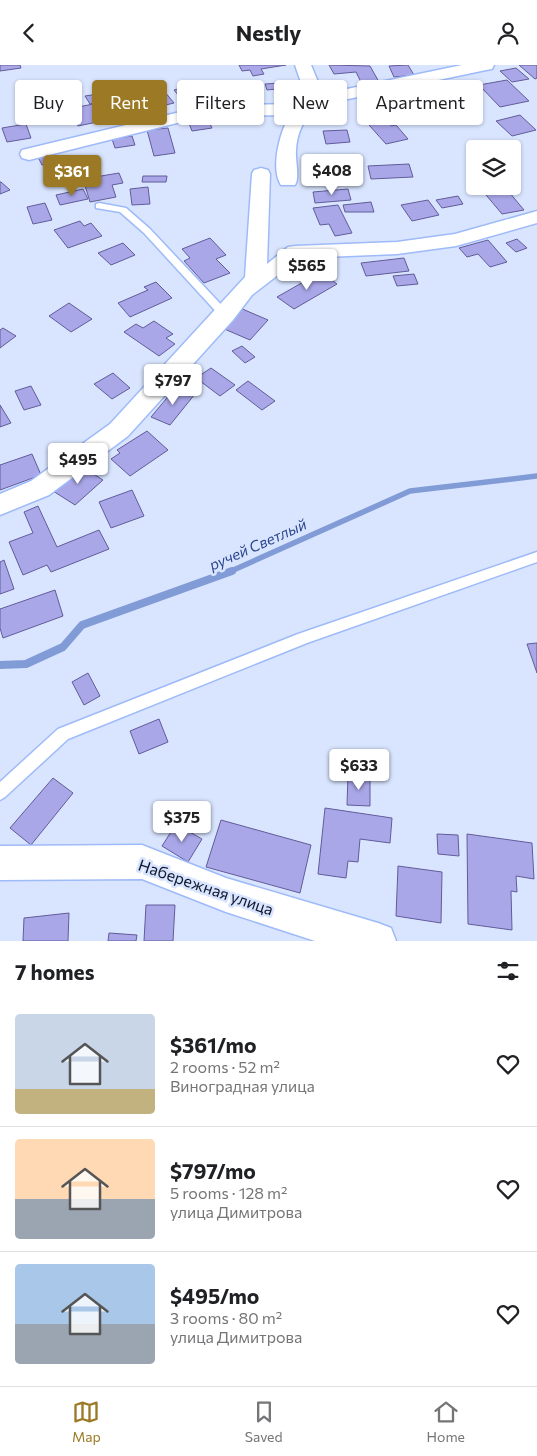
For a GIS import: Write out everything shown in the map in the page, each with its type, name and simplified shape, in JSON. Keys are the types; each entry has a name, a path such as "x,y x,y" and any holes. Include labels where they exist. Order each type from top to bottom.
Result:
{"street":[{"path":"303,65 309,80"},
{"path":"347,94 486,65"},
{"path":"29,154 205,111 274,111"},
{"path":"288,181 286,165 288,141 294,125"},
{"path":"256,279 261,174"},
{"path":"258,235 280,242 294,252 397,248 456,241 537,217"},
{"path":"0,505 40,488 119,430 256,279 278,267 294,252"},
{"name":"Набережная улица","path":"0,863 142,862 235,898 297,919 378,941"}],"lane":[{"path":"99,206 123,210 148,231 225,315"},
{"path":"0,792 63,734 303,638 537,557"}],"building":[{"path":"0,65 20,65 21,68 0,71"},
{"path":"239,65 286,65 261,69 264,74 253,76 250,70 242,71"},
{"path":"329,65 370,66 378,80 360,80 356,72 334,74"},
{"path":"408,65 414,75 394,77 389,66"},
{"path":"519,65 537,65 537,78 535,79"},
{"path":"516,68 529,79 512,82 500,71"},
{"path":"507,80 529,101 500,107 483,89 483,84"},
{"path":"274,83 274,89 267,90 265,84"},
{"path":"167,94 174,103 167,105"},
{"path":"92,95 92,104 90,104 85,96"},
{"path":"92,104 92,123 78,126 82,125 82,106"},
{"path":"520,115 536,130 512,136 496,121"},
{"path":"26,125 31,138 7,142 2,128"},
{"path":"190,125 210,125 212,128 192,131"},
{"path":"369,125 396,125 408,139 386,144"},
{"path":"168,128 175,153 154,156 147,130"},
{"path":"347,130 350,142 326,144 323,131"},
{"path":"132,136 135,145 115,148 112,139"},
{"path":"52,153 56,161 42,165 38,157"},
{"path":"409,164 413,177 371,179 368,166"},
{"path":"332,170 336,183 310,185 307,172"},
{"path":"119,173 123,183 112,185 116,197 90,202 83,179"},
{"path":"143,176 167,176 166,182 142,182"},
{"path":"1,182 10,190 0,194"},
{"path":"148,187 150,204 132,205 130,189"},
{"path":"83,189 88,199 60,205 56,195"},
{"path":"348,189 351,200 315,203 313,192"},
{"path":"486,195 512,195 524,210 502,214"},
{"path":"458,196 463,204 442,208 436,200"},
{"path":"428,200 439,215 412,221 401,205"},
{"path":"371,202 374,212 345,212 343,205"},
{"path":"45,203 52,220 33,224 27,207"},
{"path":"338,205 352,233 335,236 329,224 320,225 313,208"},
{"path":"80,221 84,226 91,223 102,236 68,248 54,230"},
{"path":"210,238 226,255 216,259 230,273 204,283 184,261 190,258 182,249"},
{"path":"517,239 527,248 516,252 506,243"},
{"path":"488,240 507,262 490,267 478,254 467,257 459,248"},
{"path":"123,243 135,255 111,265 98,253"},
{"path":"404,258 409,271 366,276 361,263"},
{"path":"321,272 337,284 294,309 277,297"},
{"path":"414,274 418,284 397,286 393,276"},
{"path":"156,282 172,298 130,317 118,303 148,290 144,287"},
{"path":"69,303 92,319 71,332 49,316"},
{"path":"240,308 268,320 250,340 222,328"},
{"path":"154,321 173,334 166,338 175,344 159,356 124,332 136,324 143,328"},
{"path":"3,328 16,336 0,348 0,330"},
{"path":"242,346 255,357 245,363 232,351"},
{"path":"211,368 235,385 220,396 196,378"},
{"path":"113,373 130,388 112,399 94,384"},
{"path":"248,381 275,401 262,410 236,390"},
{"path":"31,386 41,405 24,410 15,391"},
{"path":"176,387 195,394 170,425 151,417"},
{"path":"0,405 11,423 0,427"},
{"path":"147,431 168,450 130,476 111,459 120,453 117,450"},
{"path":"32,454 41,475 0,490 0,465"},
{"path":"81,466 103,480 75,505 53,491"},
{"path":"132,490 144,516 111,528 99,502"},
{"path":"38,506 57,547 99,530 109,549 51,572 47,565 23,575 9,542 33,533 24,512"},
{"path":"4,560 14,589 0,594 0,562"},
{"path":"55,590 63,616 3,638 0,628 0,609"},
{"path":"537,643 537,673 527,644"},
{"path":"88,673 100,696 84,705 72,682"},
{"path":"159,719 168,742 139,754 130,731"},
{"path":"348,775 370,777 370,806 347,805"},
{"path":"53,778 73,793 31,845 10,828"},
{"path":"325,808 392,818 390,843 360,839 358,862 348,861 346,878 318,874"},
{"path":"221,820 311,845 300,893 206,867"},
{"path":"176,824 202,839 188,862 162,846"},
{"path":"437,834 458,835 459,856 438,854"},
{"path":"467,834 532,843 534,879 516,876 517,892 511,891 512,930 468,924"},
{"path":"398,866 442,872 441,923 396,916"},
{"path":"146,905 175,905 173,941 144,941"},
{"path":"69,913 68,941 23,941 24,918"},
{"path":"109,933 137,935 136,941 108,941"}],"waterway":[{"name":"ручей Светлый","path":"229,572 410,491 537,476"},
{"name":"ручей Светлый","path":"0,665 26,664 63,647 82,625 232,571"}]}
